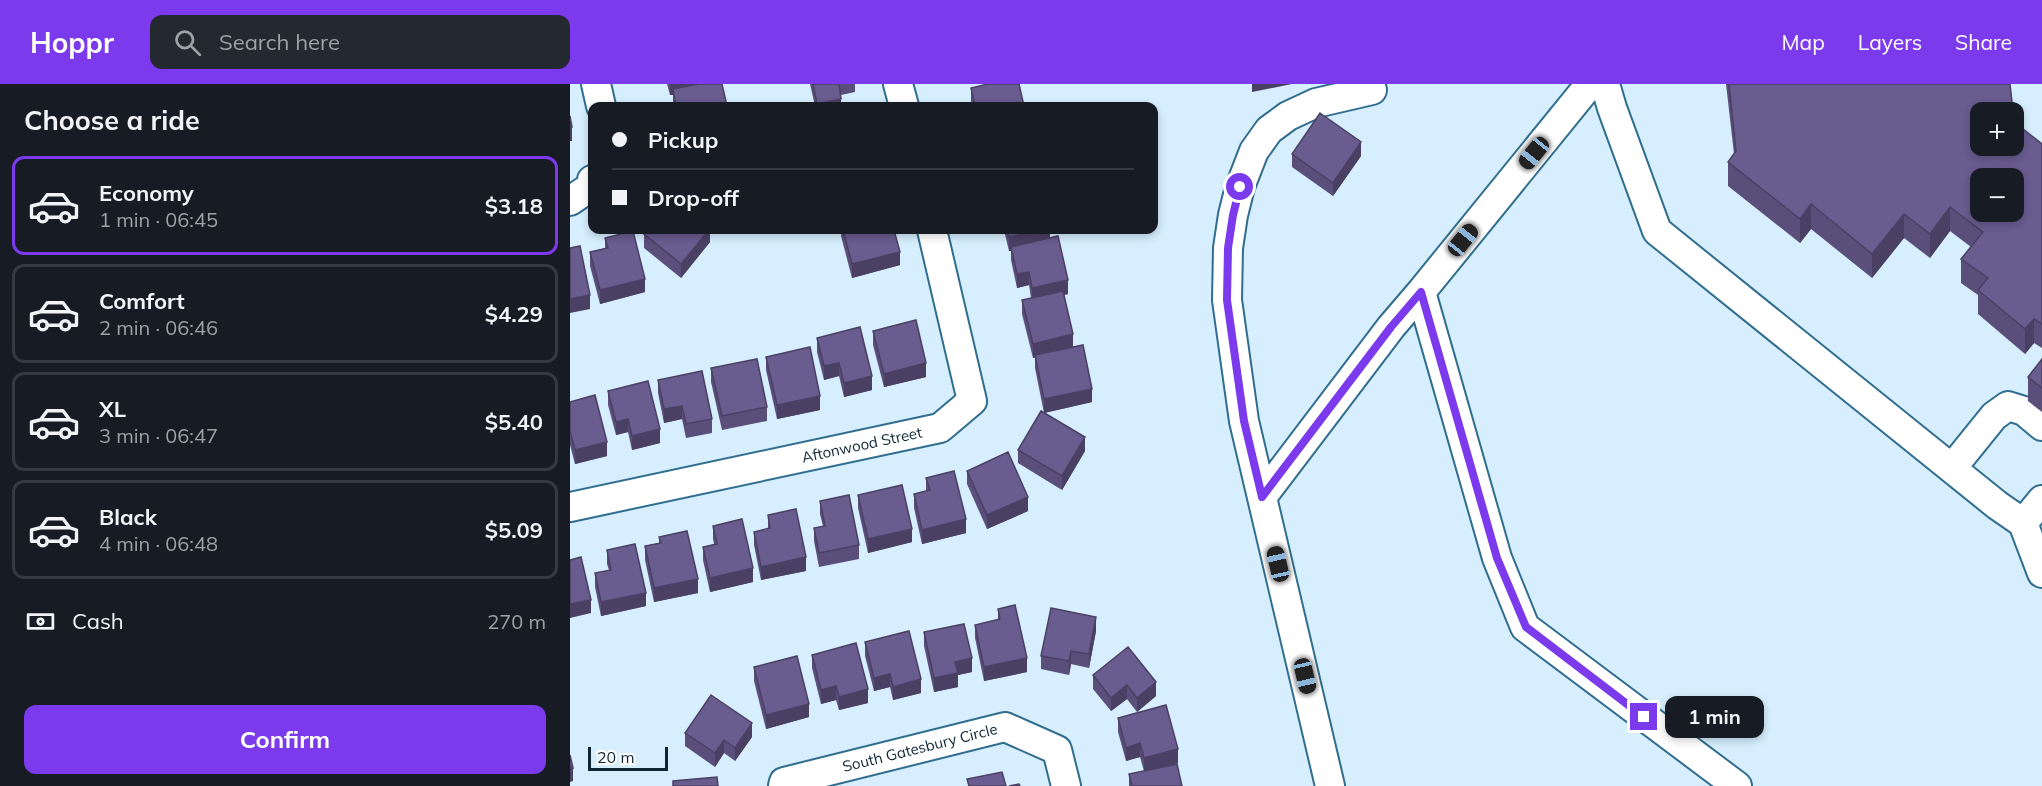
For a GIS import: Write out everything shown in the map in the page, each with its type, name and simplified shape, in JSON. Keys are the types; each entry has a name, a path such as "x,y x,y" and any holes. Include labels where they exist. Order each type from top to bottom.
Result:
{"street":[{"path":"596,84 600,102"},
{"path":"898,84 902,102"},
{"path":"1262,497 1391,327 1590,84"},
{"path":"1605,84 1657,231 2023,523 2042,573"},
{"path":"1330,786 1244,421 1227,300 1228,248 1240,187 1254,151 1269,129 1288,116 1316,103 1372,90"},
{"path":"570,201 588,189"},
{"name":"Aftonwood Street","path":"570,507 940,428 972,400 933,234"},
{"path":"1421,292 1497,558 1526,627 1737,786"},
{"path":"1952,468 1994,416 2008,405 2024,411 2042,426"},
{"path":"2023,523 2042,500"},
{"name":"South Gatesbury Circle","path":"783,786 784,782 1005,727 1057,750 1066,786"}],"building":[{"path":"698,84 722,84 726,102 675,102 673,89"},
{"path":"813,84 839,84 841,99 817,102"},
{"path":"988,84 1019,84 1023,102 974,102 971,88"},
{"path":"1729,84 2010,84 2012,102 1970,102 1970,156 2024,156 2024,130 2042,144 2042,324 2034,319 2025,329 1978,290 1988,278 1961,259 1983,232 1950,207 1930,234 1904,214 1872,254 1811,204 1800,219 1728,162 1736,151"},
{"path":"1320,113 1361,142 1333,183 1292,154"},
{"path":"634,234 645,279 600,290 590,252 608,248 605,238"},
{"path":"644,234 706,234 681,264"},
{"path":"844,234 895,234 900,252 852,264"},
{"path":"1058,236 1068,280 1032,288 1029,272 1017,274 1011,247"},
{"path":"580,246 590,295 570,299 570,248"},
{"path":"1063,291 1073,334 1033,344 1022,300"},
{"path":"916,320 926,363 884,374 873,331"},
{"path":"860,327 872,376 844,383 839,363 824,366 817,338"},
{"path":"1083,345 1092,389 1044,399 1035,355"},
{"path":"810,347 820,396 777,405 766,357"},
{"path":"757,359 767,407 722,416 711,368"},
{"path":"2042,359 2042,388 2028,377"},
{"path":"702,371 712,419 686,424 682,406 664,409 658,380"},
{"path":"648,381 660,429 632,436 628,419 616,422 608,391"},
{"path":"595,395 607,442 575,450 570,431 570,402"},
{"path":"1041,411 1085,437 1062,476 1018,450"},
{"path":"1008,452 1028,497 987,515 967,471"},
{"path":"954,471 966,519 922,530 914,494 930,490 926,478"},
{"path":"902,485 912,529 868,539 858,495"},
{"path":"849,495 859,545 819,553 814,528 825,526 820,501"},
{"path":"796,509 806,557 761,567 754,532 770,528 768,515"},
{"path":"742,519 753,568 710,578 703,547 717,544 713,526"},
{"path":"687,531 698,579 654,588 645,546 661,543 659,537"},
{"path":"635,544 646,593 601,602 595,573 611,570 607,550"},
{"path":"581,557 591,600 570,604 570,560"},
{"path":"1015,605 1027,658 984,667 975,625 1000,619 998,609"},
{"path":"1051,608 1096,617 1089,654 1071,651 1069,661 1041,656"},
{"path":"964,624 972,658 955,662 958,673 934,678 924,632"},
{"path":"909,631 921,679 893,687 890,674 874,678 865,642"},
{"path":"856,643 868,689 839,697 836,686 821,690 812,655"},
{"path":"1128,647 1156,682 1137,698 1127,685 1111,698 1093,675"},
{"path":"797,656 809,704 766,715 754,667"},
{"path":"711,695 752,723 735,748 724,740 715,753 685,733"},
{"path":"1166,705 1178,749 1144,758 1140,743 1126,748 1118,718"},
{"path":"1177,764 1182,786 1132,786 1129,774"},
{"path":"1002,772 1006,786 969,786 967,779"},
{"path":"717,777 718,786 673,786 673,781"}],"route":[{"path":"1240,187 1228,248 1227,300 1244,421 1262,497 1391,327 1421,292 1497,558 1526,627 1644,717"}]}
